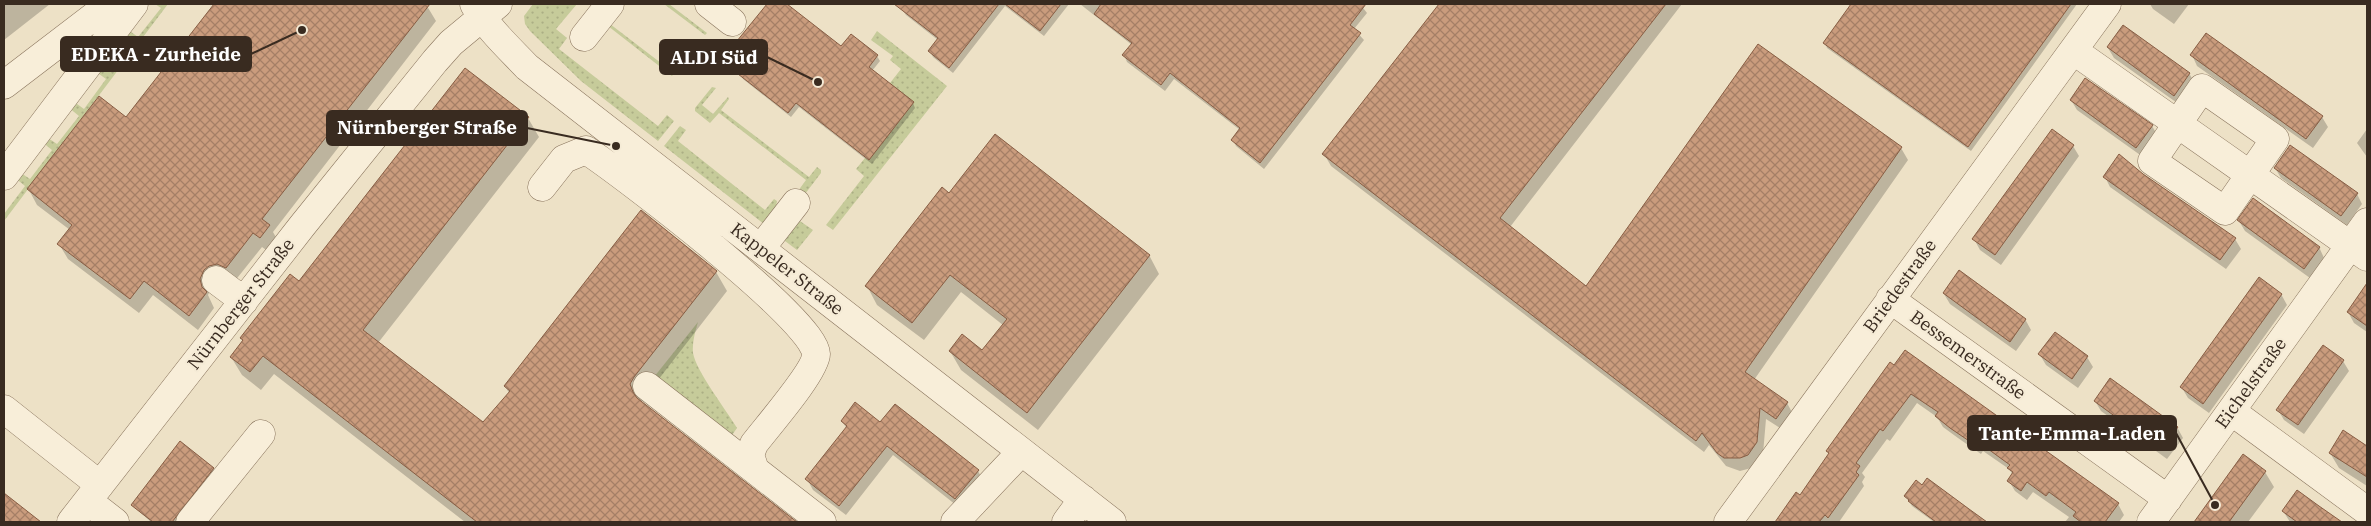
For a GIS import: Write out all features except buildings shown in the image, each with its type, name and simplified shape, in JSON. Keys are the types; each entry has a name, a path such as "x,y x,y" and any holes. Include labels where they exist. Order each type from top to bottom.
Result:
{"street":[{"path":"4,85 110,4"},
{"path":"4,176 134,4"},
{"path":"584,37 610,4"},
{"path":"709,4 732,22"},
{"name":"Briedestraße","path":"1728,522 1890,298 2107,4"},
{"name":"Kappeler Straße","path":"484,8 527,67 1112,522"},
{"name":"Nürnberger Straße","path":"71,522 440,55 484,8"},
{"path":"2074,51 2359,251"},
{"path":"2202,88 2275,139 2225,211 2152,161 2178,124 2202,88"},
{"path":"542,187 564,159 586,150 615,169 729,261 790,316 811,339 816,354 811,369 754,444 750,455 755,470"},
{"path":"761,248 796,203"},
{"name":"Eichelstraße","path":"2151,522 2231,411 2359,251 2367,222"},
{"path":"216,280 244,301"},
{"name":"Bessemerstraße","path":"1890,298 2168,499"},
{"path":"647,386 822,522"},
{"path":"4,409 94,493 115,522"},
{"path":"2231,411 2367,511"},
{"path":"190,522 261,434"},
{"path":"955,522 1021,452"},
{"path":"1066,522 1082,499"}],"green space":[{"path":"155,4 168,4 4,221 4,214 25,186 14,177 18,171 30,179 52,150 41,141 45,136 57,144 79,116 68,107 73,101 84,109 106,79 95,71 100,64 111,72 133,44 122,36 127,29 138,37 161,8"},
{"path":"533,4 577,4 556,29 567,38 559,49 658,126 667,115 674,121 658,141 581,81 530,31 525,24 524,16"},
{"path":"664,4 669,4 707,33 705,35"},
{"path":"610,24 674,73 672,76 608,26"},
{"path":"877,31 947,86 833,230 826,225 864,176 856,169 865,158 869,160 890,83 901,69 890,60 893,56 871,40"},
{"path":"712,87 716,88 702,105 713,114 728,97 729,99 721,110 809,177 817,167 821,170 821,173 805,194 798,191 806,180 719,113 710,123 695,111 695,108"},
{"path":"680,126 686,130 678,141 765,210 774,199 777,201 776,207 764,224 664,146"},
{"path":"797,219 813,230 797,250 781,238"},
{"path":"698,322 693,341 695,361 737,428 730,438 654,377"}],"place":[{"name":"EDEKA - Zurheide","path":"302,30"},
{"name":"ALDI Süd","path":"818,82"},
{"name":"Nürnberger Straße","path":"616,146"},
{"name":"Tante-Emma-Laden","path":"2215,505"}]}
